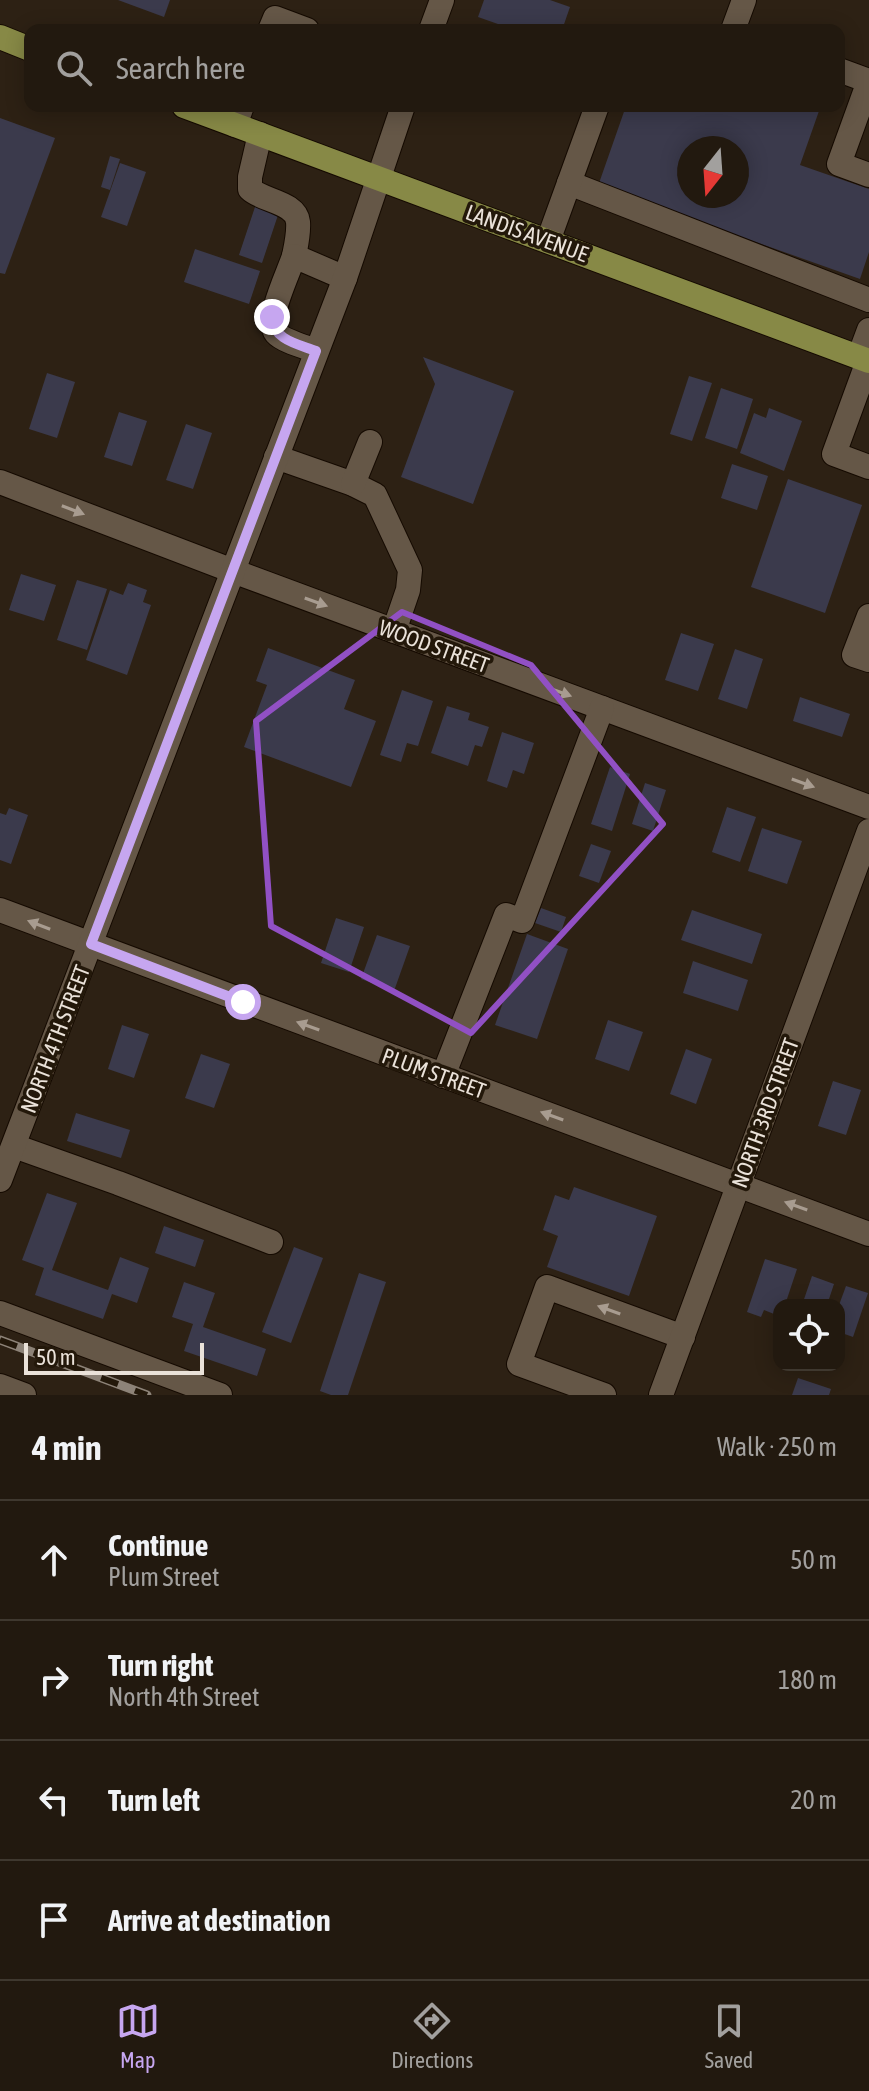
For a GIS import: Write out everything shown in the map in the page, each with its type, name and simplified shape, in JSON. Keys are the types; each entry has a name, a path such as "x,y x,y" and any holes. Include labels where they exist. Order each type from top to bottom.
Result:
{"main road":[{"path":"0,37 24,47"},
{"name":"LANDIS AVENUE","path":"238,115 260,134 865,360"}],"street":[{"path":"433,24 442,0"},
{"path":"735,24 744,0"},
{"path":"272,24 275,18 291,24"},
{"path":"845,72 869,81 839,164 869,175"},
{"name":"NORTH 4TH STREET","path":"0,1178 345,278 401,112"},
{"path":"548,241 595,112"},
{"path":"260,134 250,189 254,194 286,207 297,216 298,225 294,256 272,317 273,328 283,338 316,351"},
{"path":"569,183 869,300"},
{"path":"294,256 345,278"},
{"path":"869,330 865,360 834,454 869,467"},
{"path":"353,484 370,442"},
{"path":"276,457 375,495 410,570 408,590 394,631"},
{"name":"WOOD STREET","path":"0,482 869,807"},
{"path":"869,616 854,655 869,660"},
{"path":"443,1076 506,915 522,921 602,708"},
{"name":"NORTH 3RD STREET","path":"661,1395 869,831"},
{"name":"PLUM STREET","path":"0,910 869,1234"},
{"path":"14,1146 271,1242"},
{"path":"604,1395 519,1364 547,1287 683,1337"},
{"path":"0,1313 220,1395"},
{"path":"0,1386 24,1395"}],"highlighted area":[{"path":"402,612 531,665 663,824 471,1033 271,926 256,721"}],"building":[{"path":"118,0 170,0 164,17"},
{"path":"484,0 550,0 570,7 564,24 498,24 478,17"},
{"path":"624,112 819,112 800,165 869,189 869,252 860,279 598,186"},
{"path":"0,118 55,138 5,274 0,273"},
{"path":"110,156 120,159 110,190 101,187"},
{"path":"120,163 146,172 127,226 101,217"},
{"path":"257,201 280,209 262,263 239,255"},
{"path":"195,249 260,271 249,304 184,282"},
{"path":"423,357 514,391 473,504 401,477 435,384"},
{"path":"47,373 75,382 57,438 29,429"},
{"path":"689,376 712,383 692,441 670,434"},
{"path":"721,388 753,399 737,449 705,438"},
{"path":"769,408 802,421 784,471 740,453 754,413 766,418"},
{"path":"119,412 147,421 132,466 104,457"},
{"path":"186,424 212,433 193,489 166,480"},
{"path":"732,464 768,476 757,510 721,498"},
{"path":"788,479 862,505 825,613 751,587"},
{"path":"21,574 56,585 44,621 9,610"},
{"path":"77,580 107,589 87,650 57,640"},
{"path":"128,583 147,590 143,602 151,605 127,675 86,660 110,590 123,595"},
{"path":"681,633 714,644 698,691 665,680"},
{"path":"268,648 355,680 344,709 376,721 351,787 244,747 267,685 256,681"},
{"path":"735,649 763,659 747,709 718,699"},
{"path":"402,690 433,701 418,746 407,743 401,762 380,755"},
{"path":"800,697 850,714 842,737 793,721"},
{"path":"447,706 470,713 468,720 489,727 482,747 475,745 468,766 431,753"},
{"path":"502,732 534,743 524,774 513,770 507,788 487,781"},
{"path":"610,767 630,774 612,831 591,824"},
{"path":"645,783 666,790 653,831 632,824"},
{"path":"727,807 756,817 740,862 712,852"},
{"path":"9,808 28,815 11,864 0,860 0,813 6,815"},
{"path":"762,828 802,841 787,884 748,871"},
{"path":"591,844 611,851 599,883 579,876"},
{"path":"541,908 566,917 561,932 535,923"},
{"path":"692,910 762,934 752,964 681,940"},
{"path":"336,918 364,927 349,972 321,963"},
{"path":"527,934 568,949 537,1039 495,1025"},
{"path":"377,935 410,946 394,991 361,979"},
{"path":"693,961 748,980 738,1011 683,993"},
{"path":"608,1020 643,1032 629,1071 595,1059"},
{"path":"122,1025 149,1034 134,1078 108,1069"},
{"path":"686,1049 712,1059 696,1104 670,1094"},
{"path":"201,1054 230,1064 214,1108 185,1098"},
{"path":"833,1081 861,1090 846,1135 818,1126"},
{"path":"76,1113 130,1130 121,1158 67,1141"},
{"path":"574,1187 657,1216 629,1296 547,1267 558,1236 543,1230 555,1195 569,1200"},
{"path":"47,1193 77,1203 52,1270 108,1290 120,1257 149,1268 137,1303 112,1294 103,1319 35,1295 44,1268 22,1260"},
{"path":"164,1226 204,1240 195,1267 155,1253"},
{"path":"294,1247 323,1258 291,1343 262,1332"},
{"path":"765,1259 797,1269 787,1299 773,1299 773,1314 764,1310 761,1317 747,1312"},
{"path":"359,1273 386,1282 348,1395 331,1395 320,1391"},
{"path":"812,1276 834,1284 829,1299 804,1299"},
{"path":"184,1282 215,1293 203,1327 266,1349 257,1376 184,1351 193,1324 172,1317"},
{"path":"846,1286 868,1293 853,1337 845,1334 845,1299 841,1299"},
{"path":"798,1378 831,1389 829,1395 792,1395"}],"railway":[{"path":"0,1340 147,1395"}],"route":[{"path":"243,1002 91,944 316,351 277,334 272,317"}]}
